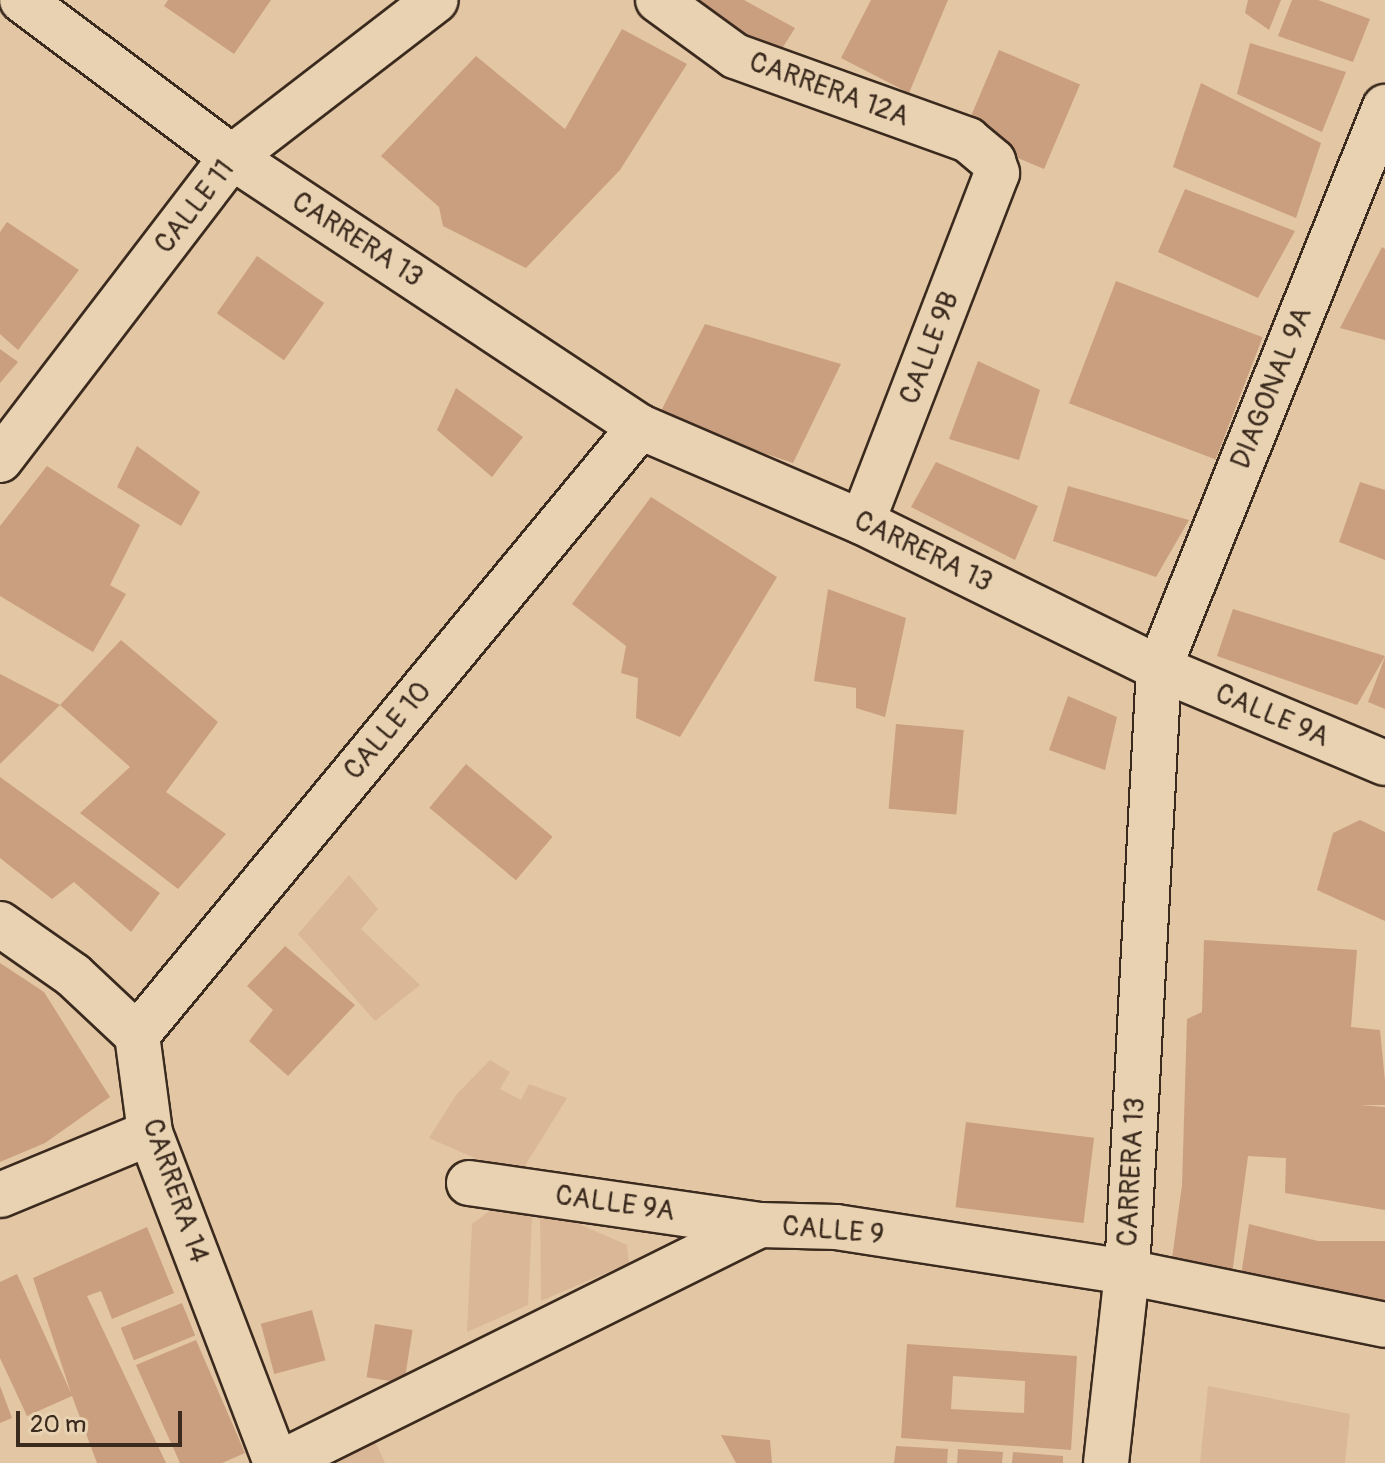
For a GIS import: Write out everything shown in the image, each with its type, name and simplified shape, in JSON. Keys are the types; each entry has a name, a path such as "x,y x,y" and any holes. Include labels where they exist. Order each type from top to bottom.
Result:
{"street":[{"name":"CARRERA 13","path":"22,0 232,157 640,427 862,522 1159,668 1127,1272 1106,1463"},
{"name":"CALLE 11","path":"0,460 232,157 436,0"},
{"name":"CARRERA 12A","path":"658,0 735,56 968,140 985,150 997,173"},
{"name":"DIAGONAL 9A","path":"1159,668 1385,107"},
{"name":"CALLE 9B","path":"862,522 997,173"},
{"name":"CALLE 10","path":"137,1035 640,427"},
{"name":"CALLE 9A","path":"1159,668 1385,763"},
{"path":"0,924 73,975 137,1035"},
{"name":"CARRERA 14","path":"137,1035 150,1133 278,1463"},
{"path":"0,1195 150,1133"},
{"name":"CALLE 9A","path":"469,1183 760,1225"},
{"name":"CALLE 9","path":"278,1463 760,1225 836,1227 1127,1272 1385,1325"}],"shaded area":[{"path":"349,875 378,909 361,929 420,985 375,1021 298,934"},
{"path":"490,1060 510,1072 500,1089 521,1100 529,1084 567,1098 518,1177 429,1138 456,1095"},
{"path":"499,1204 532,1218 528,1305 467,1332 472,1224"},
{"path":"540,1207 627,1245 629,1263 541,1301"},
{"path":"1208,1386 1350,1414 1345,1463 1200,1463"},
{"path":"372,1435 385,1463 305,1463"}],"building":[{"path":"168,0 271,0 234,54 164,6"},
{"path":"685,0 744,0 795,28 778,55 713,23"},
{"path":"871,0 948,0 909,93 841,58"},
{"path":"1248,0 1281,0 1269,30 1245,13"},
{"path":"1292,0 1318,0 1370,19 1353,62 1278,36"},
{"path":"622,29 687,64 620,170 526,268 443,226 439,207 381,156 476,56 565,129"},
{"path":"1250,43 1346,72 1322,132 1237,94"},
{"path":"999,50 1080,84 1044,169 963,135"},
{"path":"1201,83 1321,143 1296,218 1173,167"},
{"path":"1185,189 1295,231 1258,298 1158,252"},
{"path":"7,222 79,270 18,350 0,334 0,232"},
{"path":"1382,247 1385,249 1385,340 1340,328"},
{"path":"257,256 324,303 284,360 217,313"},
{"path":"1116,281 1263,337 1216,460 1069,403"},
{"path":"705,324 841,364 793,463 658,417"},
{"path":"0,349 18,362 0,383"},
{"path":"978,361 1040,390 1019,460 949,439"},
{"path":"456,388 523,437 492,477 437,430"},
{"path":"137,446 200,492 181,526 117,487"},
{"path":"936,462 1038,506 1015,560 911,507"},
{"path":"47,466 140,525 110,585 126,594 93,652 0,596 0,526"},
{"path":"1360,482 1385,490 1385,560 1339,542"},
{"path":"1068,486 1189,520 1156,577 1053,541"},
{"path":"651,497 777,577 680,737 636,718 638,678 621,673 626,646 572,604"},
{"path":"828,589 906,618 885,717 856,708 856,688 814,681"},
{"path":"1233,609 1385,656 1357,705 1217,656"},
{"path":"121,640 218,722 166,792 226,834 178,889 80,813 130,767 60,705"},
{"path":"1385,657 1385,709 1368,702"},
{"path":"0,674 60,705 0,764"},
{"path":"1068,696 1117,717 1105,770 1049,750"},
{"path":"896,724 964,730 956,815 889,809"},
{"path":"466,764 553,837 516,880 429,808"},
{"path":"0,777 160,893 131,932 74,882 52,899 0,858"},
{"path":"1360,820 1385,832 1385,921 1317,890 1333,833"},
{"path":"1204,940 1357,950 1351,1027 1380,1030 1385,1081 1385,1105 1360,1105 1385,1107 1385,1210 1285,1193 1286,1158 1248,1156 1232,1274 1171,1266 1182,1185 1187,1019 1202,1012"},
{"path":"285,946 355,1005 288,1076 249,1041 273,1010 247,986"},
{"path":"0,963 44,992 110,1097 45,1143 0,1162"},
{"path":"966,1122 1094,1138 1084,1223 956,1207"},
{"path":"1249,1224 1318,1241 1385,1241 1385,1306 1240,1282"},
{"path":"147,1227 174,1293 112,1319 101,1291 87,1296 166,1463 97,1463 72,1396 27,1416 0,1358 0,1282 17,1274 71,1393 33,1278"},
{"path":"182,1303 195,1335 134,1360 121,1328"},
{"path":"312,1310 325,1360 274,1374 261,1324"},
{"path":"375,1324 413,1330 404,1383 367,1377"},
{"path":"196,1340 245,1453 222,1463 180,1463 136,1365"},
{"path":"907,1344 1077,1356 1071,1450 901,1438","holes":["953,1376 1025,1381 1024,1413 951,1409"]},
{"path":"0,1386 12,1418 0,1423"},
{"path":"721,1435 770,1440 772,1463 736,1463"},
{"path":"896,1446 948,1449 947,1463 894,1463"},
{"path":"958,1449 1003,1452 1002,1463 957,1463"},
{"path":"1013,1452 1063,1456 1063,1463 1012,1463"}]}
